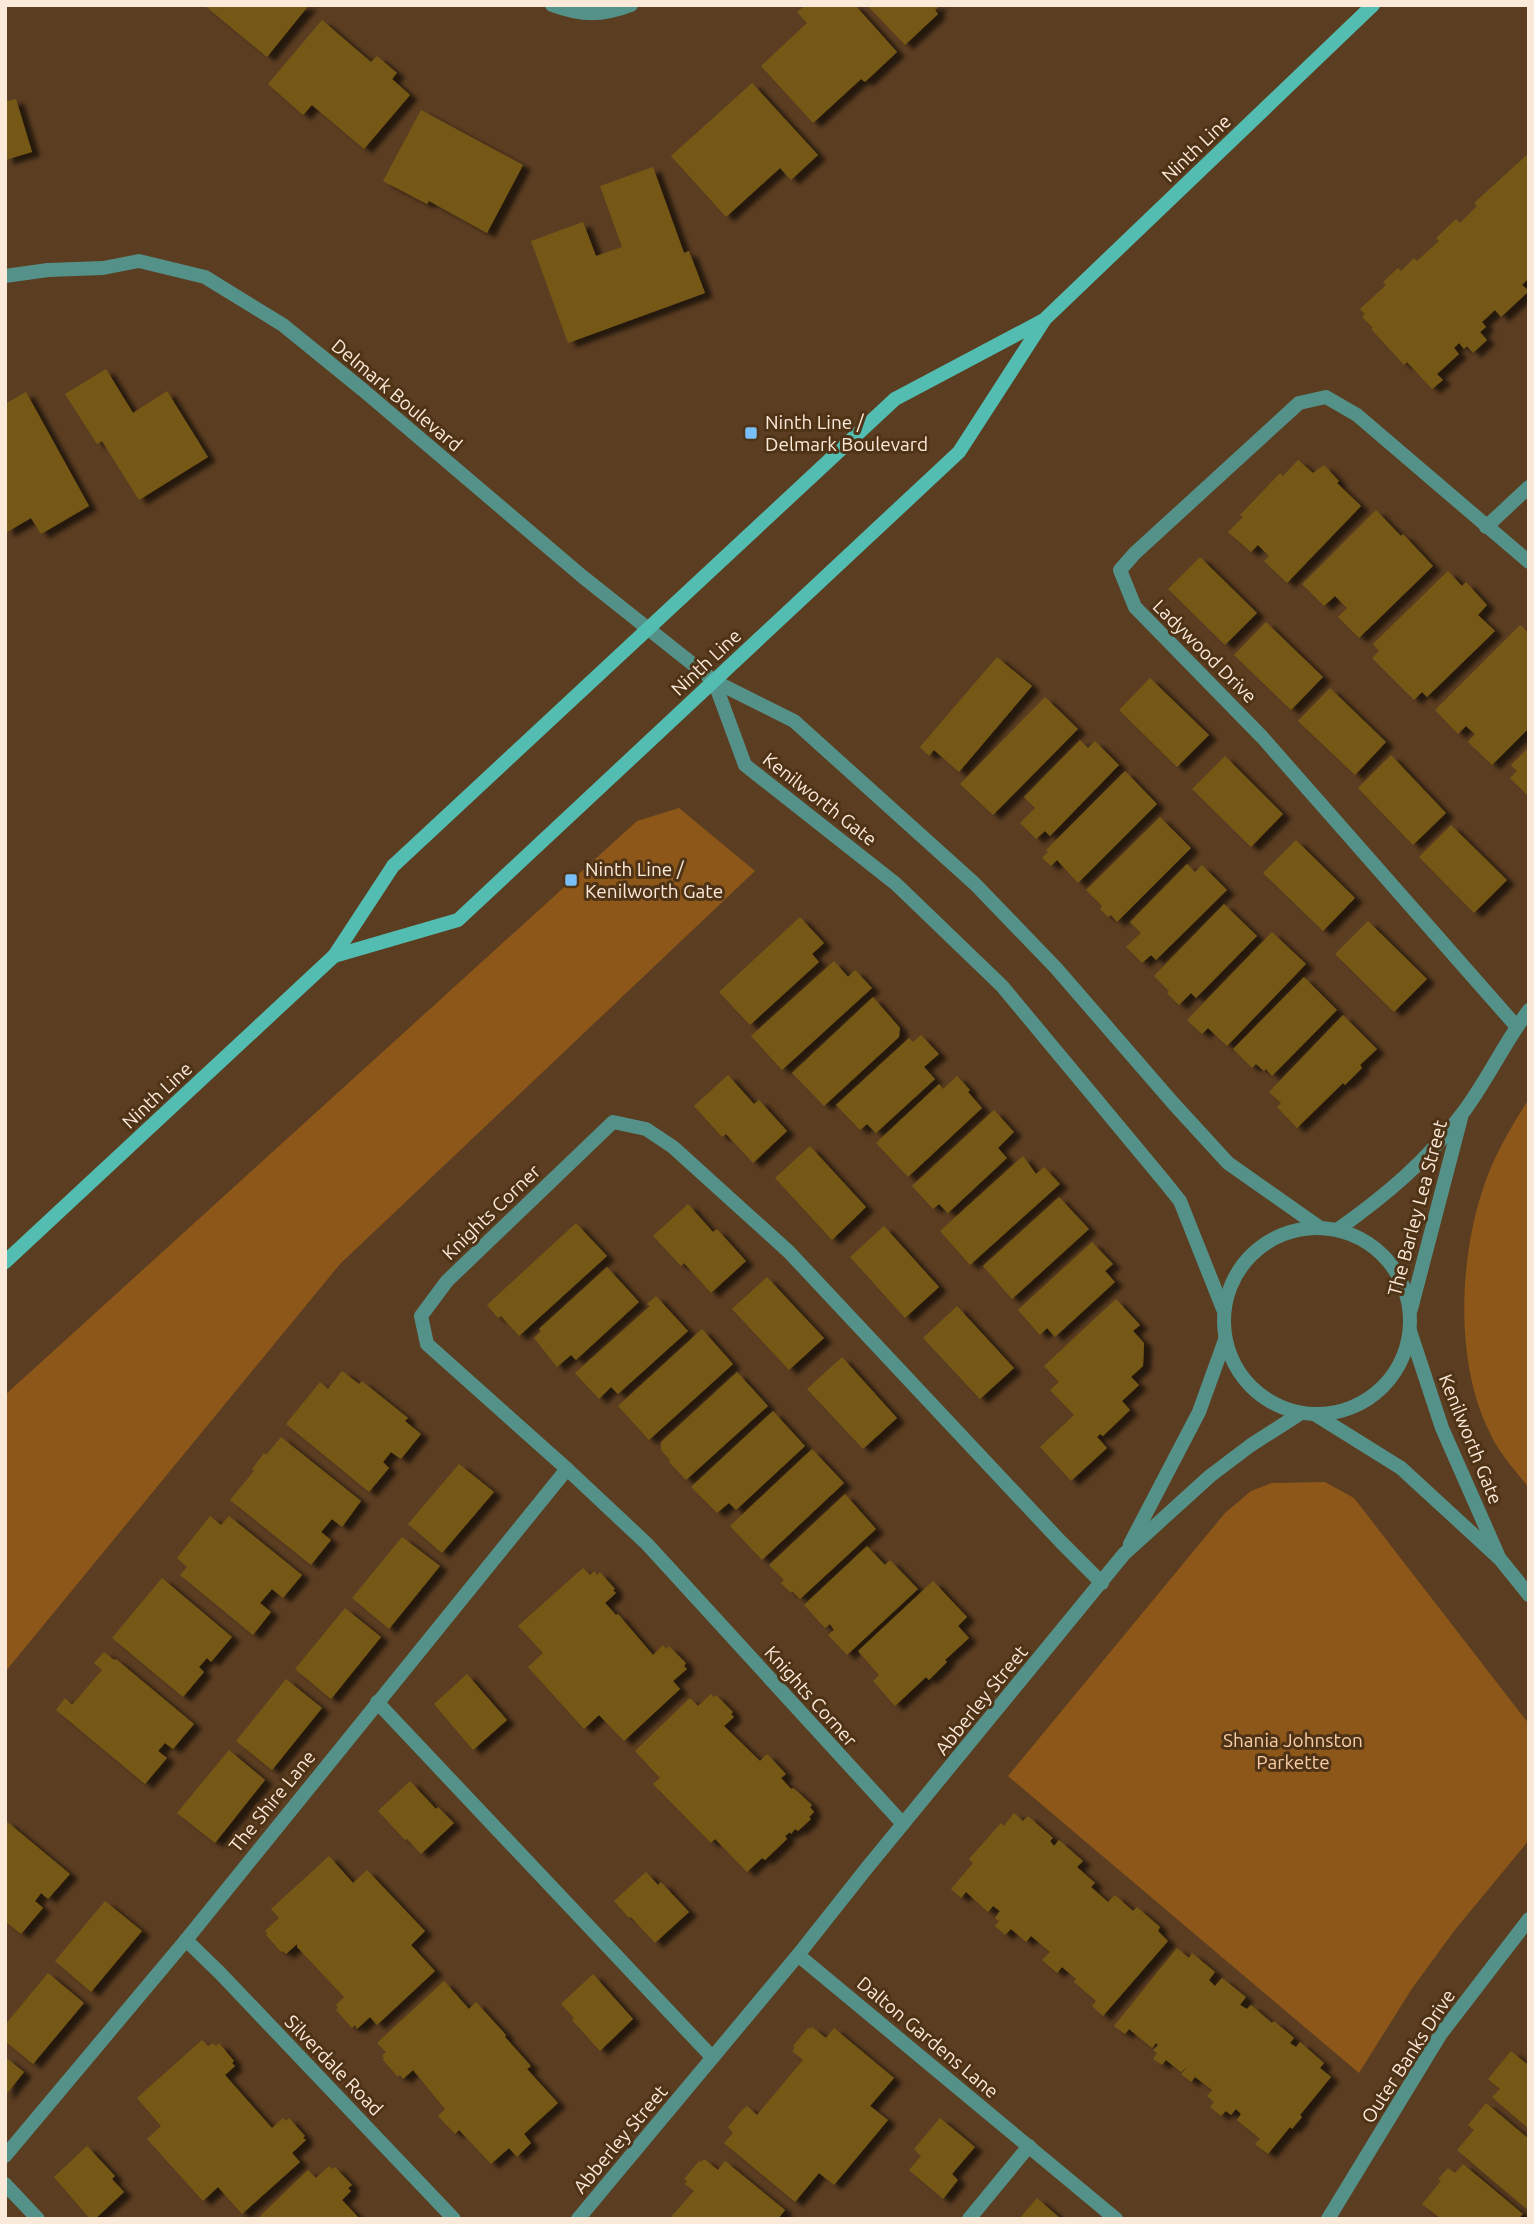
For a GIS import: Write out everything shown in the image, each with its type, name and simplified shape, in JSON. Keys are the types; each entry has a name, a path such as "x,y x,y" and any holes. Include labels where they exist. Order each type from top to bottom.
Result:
{"main road":[{"name":"Ninth Line","path":"334,956 457,920 959,452 1045,319 1373,5"},
{"name":"Ninth Line","path":"5,1262 334,956 393,866 895,400 1045,319"}],"street":[{"path":"552,5 569,12 604,14 631,5"},
{"name":"Delmark Boulevard","path":"5,276 48,270 103,268 139,261 205,277 283,325 583,577 714,681"},
{"name":"Ladywood Drive","path":"1517,1027 1262,737 1135,607 1120,570 1135,553 1298,403 1326,397 1357,415 1529,562"},
{"path":"1486,527 1529,487"},
{"name":"Kenilworth Gate","path":"714,681 794,721 975,884 1056,968 1228,1163 1319,1227"},
{"name":"Kenilworth Gate","path":"714,681 745,765 896,884 993,977 1164,1181 1180,1201 1223,1309"},
{"name":"The Barley Lea Street","path":"1337,1230 1408,1175 1462,1114 1529,1010"},
{"name":"The Barley Lea Street","path":"1410,1311 1462,1114"},
{"name":"Knights Corner","path":"903,1824 647,1544 427,1344 421,1315 447,1281 613,1122 646,1129 673,1147 789,1252 1102,1583"},
{"path":"1319,1227 1337,1230 1370,1244 1390,1262 1404,1285 1410,1311 1410,1331 1403,1358 1389,1381 1368,1400 1343,1411 1316,1415 1301,1413 1285,1409 1257,1394 1237,1370 1225,1340 1223,1309 1230,1282 1246,1259 1267,1241 1292,1230 1319,1227"},
{"name":"Kenilworth Gate","path":"1410,1331 1443,1428 1500,1559"},
{"name":"Abberley Street","path":"1124,1555 1199,1412 1225,1340"},
{"name":"Abberley Street","path":"578,2219 799,1955 866,1869 1124,1555 1210,1476 1251,1445 1301,1413"},
{"name":"Kenilworth Gate","path":"1316,1415 1401,1468 1500,1559 1529,1595"},
{"name":"The Shire Lane","path":"5,2156 186,1940 567,1469"},
{"path":"377,1702 712,2057"},
{"name":"Outer Banks Drive","path":"1328,2219 1440,2035 1529,1919"},
{"name":"Silverdale Road","path":"186,1940 454,2219"},
{"name":"Dalton Gardens Lane","path":"799,1955 1116,2219"},
{"path":"969,2219 1028,2146"},
{"path":"5,2184 38,2219"}],"green space":[{"path":"679,808 755,871 340,1264 5,1672 5,1395 637,821"},
{"path":"1529,1099 1529,1488 1497,1446 1478,1403 1470,1372 1464,1306 1470,1240 1486,1180 1505,1138"},
{"name":"Shania Johnston Parkette","path":"1325,1482 1354,1498 1529,1724 1529,1840 1454,1931 1411,1990 1359,2073 1008,1776 1225,1513 1251,1491 1272,1483"}],"building":[{"path":"204,5 309,5 267,57"},
{"path":"806,5 855,5 897,52 865,82 861,79 813,123 761,66 807,23 797,12"},
{"path":"867,5 940,5 935,10 938,14 905,45"},
{"path":"322,20 371,62 377,56 397,73 392,79 410,95 364,149 312,105 303,115 268,84"},
{"path":"752,83 818,155 791,180 780,168 726,217 671,156"},
{"path":"5,96 7,101 16,99 32,152 5,160"},
{"path":"421,110 523,165 487,233 429,201 427,204 383,181"},
{"path":"1529,153 1529,278 1522,285 1529,291 1501,317 1495,310 1482,322 1486,327 1480,332 1487,340 1473,353 1467,346 1464,349 1459,343 1454,348 1459,354 1437,374 1443,380 1432,389 1407,362 1404,365 1371,329 1373,328 1362,317 1365,314 1360,309 1386,285 1383,282 1398,268 1401,271 1414,258 1417,261 1439,241 1436,238 1456,219 1460,223 1477,206 1474,203"},
{"path":"653,167 684,253 689,251 705,293 568,343 531,241 583,222 596,256 622,247 600,186"},
{"path":"106,369 133,413 167,391 208,457 139,500 102,441 97,444 65,394"},
{"path":"26,392 89,506 41,534 31,518 7,532 5,530 5,404"},
{"path":"1298,460 1313,473 1324,465 1339,481 1337,483 1361,506 1287,583 1264,561 1269,556 1258,545 1251,552 1228,532 1243,517 1240,515 1280,473 1283,476"},
{"path":"1376,510 1433,566 1359,638 1338,617 1347,608 1335,596 1324,606 1302,584"},
{"path":"1200,557 1257,613 1225,645 1168,589"},
{"path":"1448,571 1462,586 1466,582 1487,605 1478,615 1495,631 1427,697 1422,692 1414,700 1372,658 1379,651 1373,644"},
{"path":"1266,622 1323,677 1291,710 1234,655"},
{"path":"1520,625 1529,633 1529,728 1492,765 1468,742 1475,734 1466,726 1458,734 1435,710"},
{"path":"997,657 1032,686 959,772 934,750 929,756 920,747"},
{"path":"1150,678 1209,735 1177,767 1119,710"},
{"path":"1330,688 1386,742 1355,775 1298,721"},
{"path":"1045,697 1078,729 993,815 960,784"},
{"path":"1080,740 1088,748 1095,741 1119,765 1050,836 1045,831 1036,839 1020,823 1035,808 1024,797"},
{"path":"1529,747 1529,797 1510,778 1517,771 1511,765"},
{"path":"1391,755 1446,813 1413,845 1358,788"},
{"path":"1225,756 1283,814 1251,847 1192,789"},
{"path":"1125,771 1157,804 1078,883 1057,860 1051,866 1042,858 1048,852 1046,850"},
{"path":"1160,817 1191,848 1117,922 1100,909 1102,906 1086,890"},
{"path":"1451,825 1507,880 1474,913 1419,857"},
{"path":"1296,840 1355,898 1323,931 1263,873"},
{"path":"1187,864 1195,872 1202,865 1227,890 1156,960 1151,955 1142,963 1126,947 1141,933 1130,922"},
{"path":"1224,904 1257,936 1196,998 1191,993 1179,1005 1154,976"},
{"path":"800,917 824,943 812,954 819,962 750,1025 719,992"},
{"path":"1368,921 1427,979 1394,1012 1335,954"},
{"path":"1272,932 1306,964 1227,1046 1208,1028 1202,1034 1187,1020"},
{"path":"834,961 848,977 855,970 872,988 782,1070 751,1036"},
{"path":"1304,977 1337,1010 1272,1076 1256,1064 1252,1068 1233,1049"},
{"path":"873,997 900,1028 899,1037 824,1106 792,1073"},
{"path":"1343,1015 1377,1049 1345,1085 1343,1083 1297,1128 1277,1107 1281,1103 1269,1092"},
{"path":"921,1035 939,1054 924,1067 935,1079 876,1133 867,1124 860,1130 836,1105 909,1038 913,1042"},
{"path":"728,1075 754,1104 759,1100 787,1131 753,1163 726,1134 722,1137 694,1106"},
{"path":"957,1076 982,1108 908,1177 876,1143 939,1084 943,1089"},
{"path":"994,1110 1014,1132 998,1148 1007,1158 948,1213 939,1204 933,1209 912,1186"},
{"path":"810,1146 866,1207 832,1240 775,1178"},
{"path":"1023,1156 1036,1174 1044,1167 1060,1184 970,1265 940,1231"},
{"path":"1059,1197 1089,1229 1012,1299 983,1266"},
{"path":"688,1204 713,1232 717,1229 746,1261 711,1293 684,1263 681,1266 653,1236"},
{"path":"576,1223 607,1256 519,1336 487,1305"},
{"path":"884,1226 939,1287 905,1318 850,1257"},
{"path":"1092,1242 1113,1264 1105,1271 1115,1282 1055,1337 1047,1328 1040,1335 1018,1310"},
{"path":"607,1267 639,1302 576,1360 571,1355 557,1367 534,1338 541,1331 539,1329"},
{"path":"767,1277 824,1338 789,1370 732,1309"},
{"path":"656,1296 688,1331 618,1394 611,1387 599,1399 575,1373 650,1306 647,1304"},
{"path":"1116,1299 1140,1325 1133,1331 1144,1343 1143,1366 1131,1377 1139,1385 1122,1401 1130,1410 1103,1436 1100,1434 1097,1437 1107,1448 1071,1481 1040,1447 1074,1415 1050,1390 1059,1382 1044,1366"},
{"path":"957,1306 1014,1368 980,1399 923,1338"},
{"path":"702,1329 733,1364 649,1440 618,1406"},
{"path":"842,1357 897,1418 863,1449 807,1389"},
{"path":"342,1371 359,1384 362,1381 408,1418 405,1421 421,1434 401,1459 391,1452 383,1462 389,1468 369,1492 286,1424 320,1382 328,1389"},
{"path":"737,1372 768,1406 686,1480 661,1450 661,1442"},
{"path":"773,1411 805,1446 736,1510 729,1503 717,1513 691,1487"},
{"path":"281,1437 361,1501 342,1527 332,1519 321,1532 331,1540 311,1565 230,1500 254,1471 252,1469 264,1453 266,1455"},
{"path":"812,1449 844,1483 762,1560 730,1526"},
{"path":"459,1464 494,1492 442,1553 408,1524"},
{"path":"845,1494 876,1529 800,1599 781,1583 784,1580 769,1565"},
{"path":"210,1516 221,1525 229,1516 302,1575 283,1598 272,1589 260,1603 271,1612 253,1635 180,1575 187,1567 177,1558"},
{"path":"402,1537 440,1566 389,1629 352,1598"},
{"path":"867,1546 885,1565 890,1560 918,1589 847,1655 828,1635 834,1630 830,1624 825,1628 804,1605"},
{"path":"583,1568 590,1575 594,1571 597,1575 600,1572 615,1589 613,1590 616,1593 605,1603 653,1655 663,1645 666,1649 669,1646 686,1663 684,1666 687,1669 673,1681 680,1689 624,1741 599,1715 584,1729 528,1667 543,1653 518,1626"},
{"path":"162,1578 232,1637 211,1662 207,1658 199,1667 204,1672 183,1697 112,1638"},
{"path":"933,1581 967,1617 958,1626 969,1638 945,1660 947,1662 929,1680 926,1677 895,1706 873,1681 879,1675 858,1651"},
{"path":"345,1608 381,1637 331,1699 295,1669"},
{"path":"104,1652 194,1724 173,1749 165,1743 158,1751 167,1758 145,1784 56,1710 65,1698 72,1705 102,1670 94,1663"},
{"path":"467,1674 507,1720 473,1750 434,1704"},
{"path":"286,1679 322,1708 272,1770 236,1741"},
{"path":"711,1694 714,1697 716,1695 733,1712 731,1714 734,1717 724,1726 760,1761 767,1754 786,1774 781,1778 812,1805 810,1807 814,1812 809,1817 811,1819 798,1831 795,1829 785,1836 787,1839 765,1860 762,1858 747,1872 715,1839 711,1843 653,1784 660,1778 635,1751 690,1698 698,1706"},
{"path":"229,1750 265,1780 215,1843 177,1813"},
{"path":"410,1781 436,1809 438,1807 454,1823 421,1854 378,1811"},
{"path":"1014,1813 1023,1821 1028,1816 1053,1838 1050,1841 1054,1846 1059,1840 1083,1861 1077,1867 1095,1883 1091,1887 1108,1902 1115,1895 1133,1911 1137,1907 1160,1927 1158,1931 1168,1941 1103,2016 1092,2006 1096,2001 1074,1982 1076,1979 1062,1967 1057,1973 1042,1960 1050,1952 1031,1936 1026,1942 1011,1929 1005,1935 995,1926 999,1921 995,1918 1000,1911 993,1906 988,1912 966,1892 961,1898 951,1889 973,1863 969,1859 1001,1823 1004,1826"},
{"path":"5,1820 70,1874 48,1899 41,1893 35,1901 43,1908 21,1934 5,1921"},
{"path":"329,1856 353,1883 367,1870 425,1931 411,1945 435,1971 377,2025 370,2017 357,2029 355,2025 352,2028 336,2010 336,2005 344,1997 297,1944 286,1954 266,1935 265,1931 279,1918 271,1909"},
{"path":"646,1872 658,1885 661,1882 689,1912 655,1943 614,1901"},
{"path":"105,1901 142,1931 91,1992 55,1961"},
{"path":"1177,1948 1189,1958 1192,1953 1215,1972 1209,1980 1215,1986 1222,1978 1246,1997 1240,2005 1247,2009 1251,2005 1272,2023 1274,2021 1294,2038 1290,2043 1296,2047 1300,2042 1324,2063 1320,2068 1331,2077 1300,2115 1302,2117 1268,2154 1255,2144 1260,2139 1237,2120 1241,2114 1236,2109 1231,2115 1226,2111 1221,2116 1210,2107 1214,2102 1207,2096 1212,2090 1195,2077 1191,2082 1181,2074 1187,2067 1181,2072 1166,2060 1162,2065 1153,2059 1157,2053 1153,2050 1158,2045 1156,2043 1152,2048 1129,2029 1125,2034 1114,2026"},
{"path":"48,1973 84,2003 33,2064 5,2041 5,2025"},
{"path":"593,1974 633,2019 600,2051 561,2004"},
{"path":"444,1981 469,2009 476,2002 531,2066 527,2069 558,2103 524,2134 531,2143 517,2157 509,2148 491,2164 459,2130 455,2134 438,2116 445,2109 413,2070 403,2079 383,2060 382,2056 386,2052 377,2043"},
{"path":"812,2027 826,2038 834,2028 894,2078 870,2106 888,2120 834,2185 819,2173 795,2202 724,2143 733,2133 728,2127 743,2109 747,2106 757,2115 803,2060 792,2051 795,2048 793,2046 808,2028"},
{"path":"202,2040 208,2046 213,2043 216,2046 219,2043 234,2061 232,2063 235,2066 225,2075 272,2128 283,2118 286,2121 289,2118 306,2140 292,2153 300,2162 242,2214 218,2187 203,2201 147,2139 161,2126 137,2098"},
{"path":"1511,2051 1527,2064 1529,2062 1529,2129 1492,2097 1500,2089 1488,2079"},
{"path":"5,2057 24,2072 5,2096"},
{"path":"1486,2103 1529,2139 1529,2211 1457,2150 1474,2130 1468,2125"},
{"path":"940,2118 975,2147 952,2174 958,2180 943,2199 909,2170 921,2156 914,2149"},
{"path":"87,2146 115,2176 112,2179 124,2192 95,2219 90,2219 54,2177"},
{"path":"704,2159 718,2170 725,2161 785,2210 778,2219 669,2219 694,2191 685,2184 687,2181 684,2179 699,2161"},
{"path":"1463,2164 1523,2214 1518,2219 1441,2219 1422,2204 1448,2168 1455,2173"},
{"path":"329,2166 332,2169 335,2167 352,2185 348,2188 351,2191 342,2200 360,2219 257,2219 308,2170 316,2178"},
{"path":"1037,2198 1061,2219 1019,2219"}],"place":[{"name":"Ninth Line / Delmark Boulevard","path":"751,433"},
{"name":"Ninth Line / Kenilworth Gate","path":"571,880"}]}
